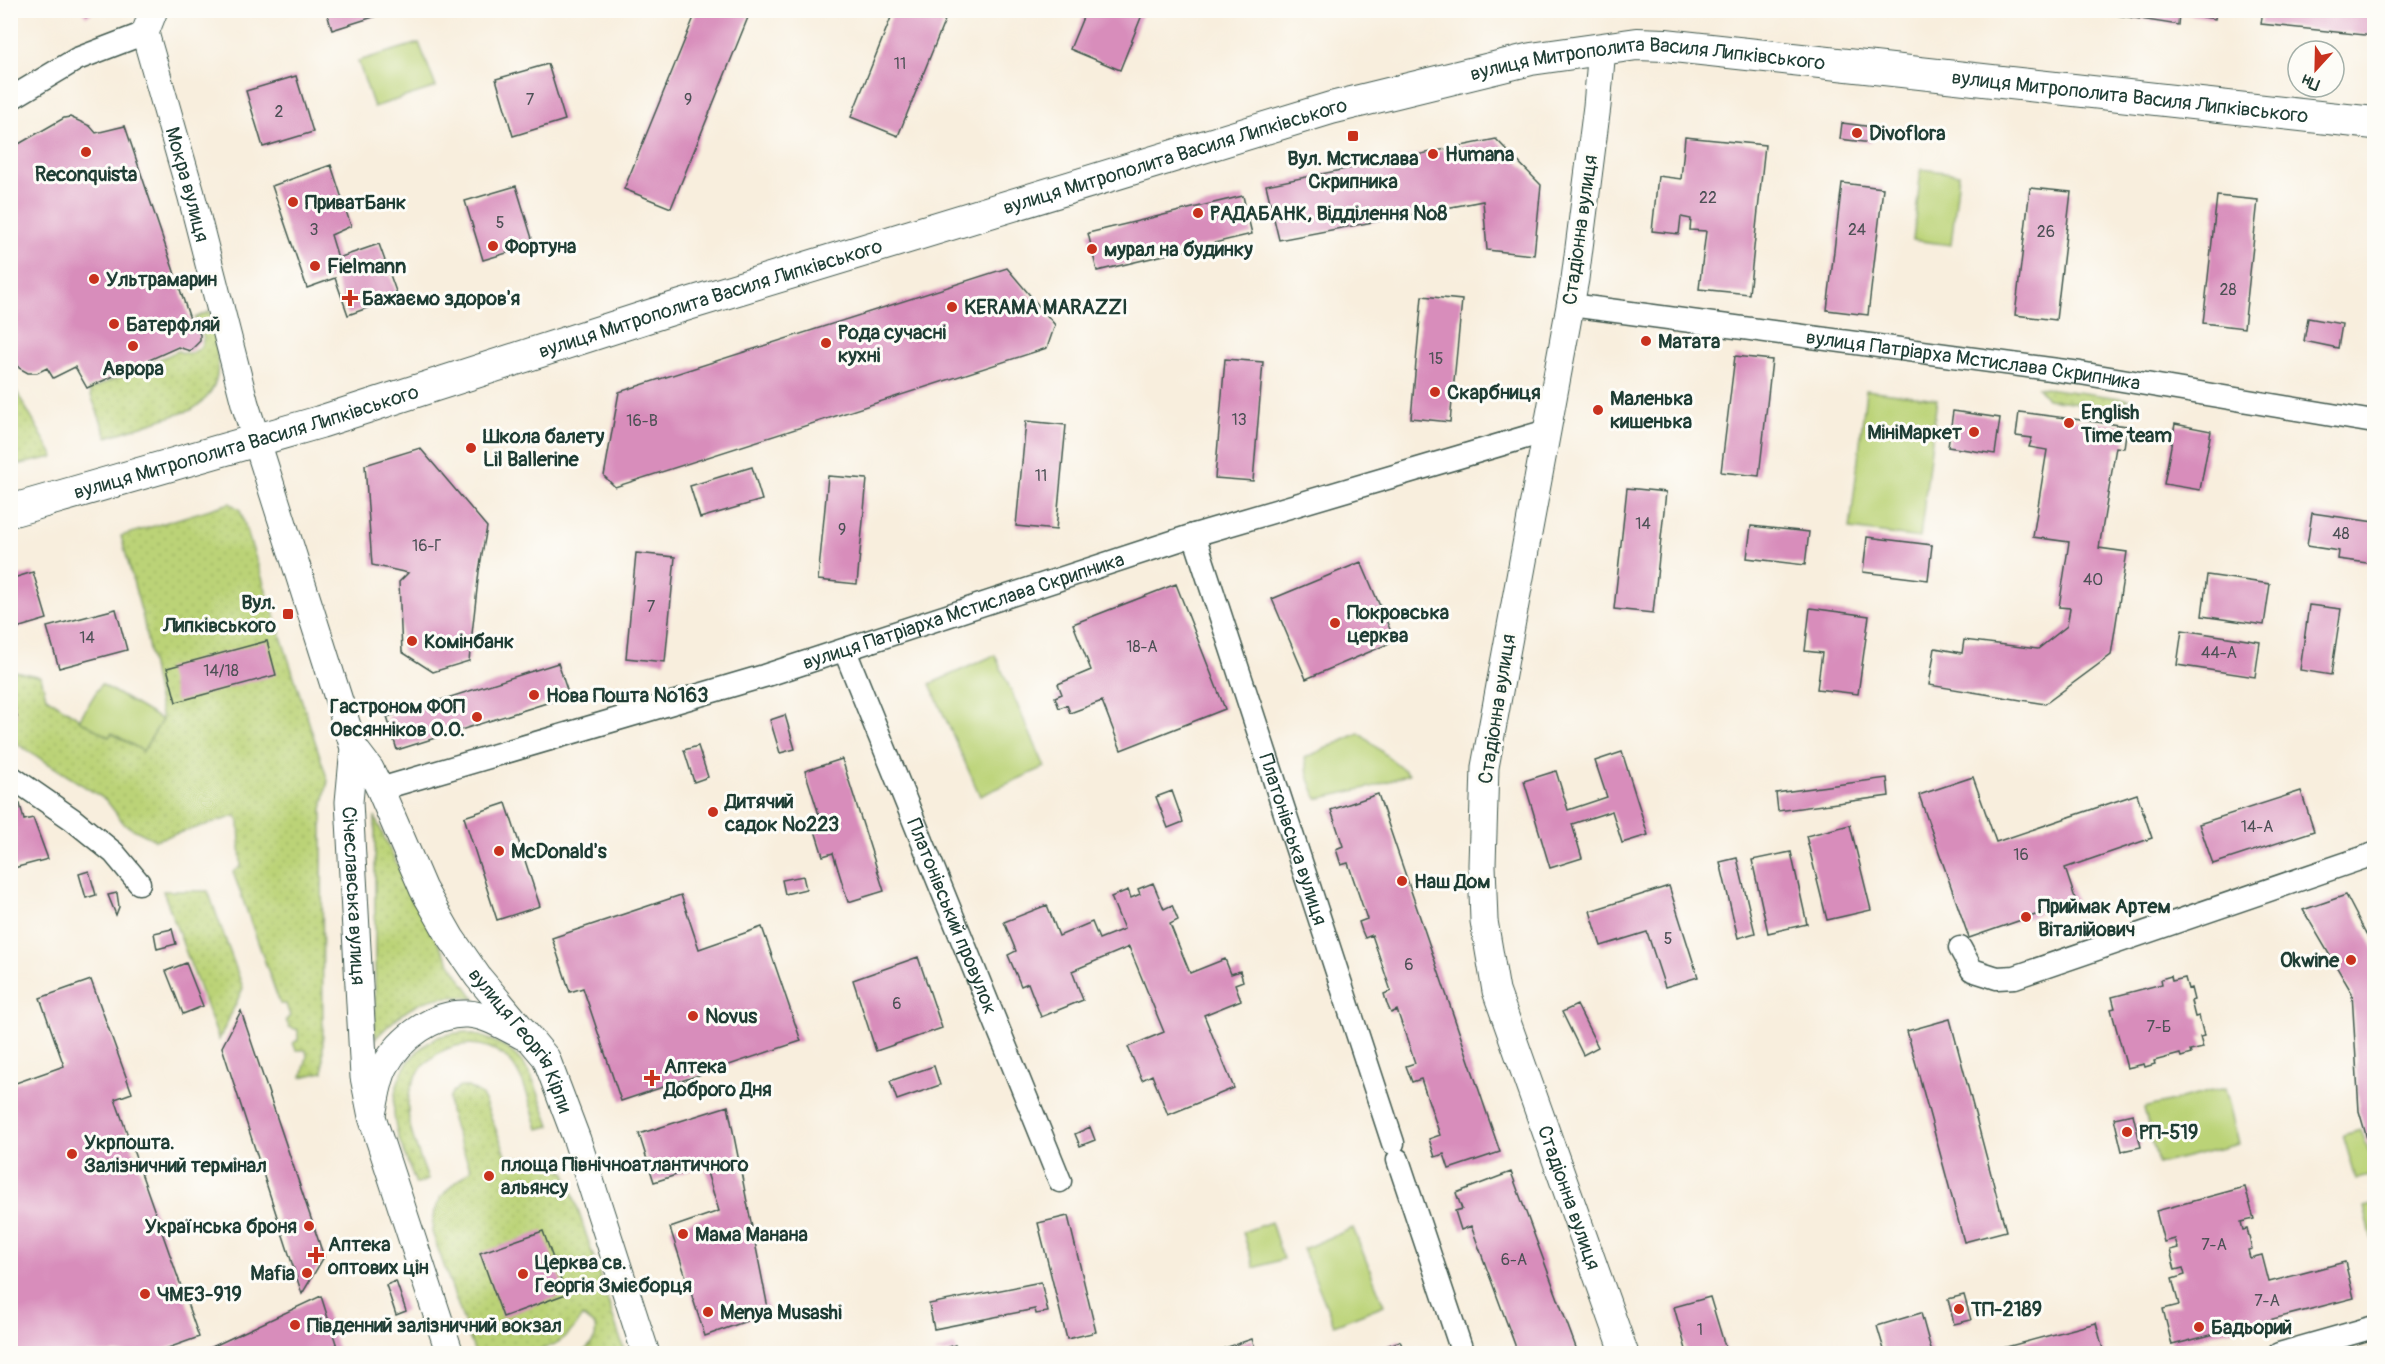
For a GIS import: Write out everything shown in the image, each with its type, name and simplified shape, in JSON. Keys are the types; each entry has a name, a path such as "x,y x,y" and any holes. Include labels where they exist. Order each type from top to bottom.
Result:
{"main road":[{"name":"вулиця Митрополита Василя Липківського","path":"10,511 256,441 665,311 1331,108 1531,59 1637,44 1665,45 2374,123"}],"street":[{"name":"Мокра вулиця","path":"10,99 77,58 150,22 189,188 256,441"},
{"name":"Стадіонна вулиця","path":"1602,48 1597,106 1571,304 1485,767 1481,841 1484,921 1496,991 1625,1353"},
{"name":"вулиця Патріарха Мстислава Скрипника","path":"1571,304 2080,374 2374,422"},
{"name":"вулиця Патріарха Мстислава Скрипника","path":"380,789 495,757 590,726 845,651 1194,535 1547,431"},
{"name":"Січеславська вулиця","path":"256,441 354,748 349,802 364,1077 372,1117 450,1353"},
{"name":"Платонівська вулиця","path":"1194,535 1462,1353"},
{"name":"Платонівський провулок","path":"845,651 1060,1181"},
{"name":"вулиця Георгія Кірпи","path":"354,748 370,769 423,890 451,938 478,977 535,1042 546,1058 558,1086 646,1353"},
{"path":"10,776 72,819 114,853 139,883"},
{"path":"1960,948 1972,970 1997,978 2015,977 2374,854"},
{"path":"372,1117 385,1066 401,1044 419,1029 445,1017 468,1014 494,1021 535,1042"},
{"path":"2279,1353 2374,1327"}],"green space":[{"path":"419,43 436,87 374,107 358,61"},
{"path":"1921,169 1959,174 1951,245 1913,240"},
{"path":"210,311 218,366 212,390 204,401 191,410 107,437 89,390 178,351 188,353 197,350 203,342 203,337 195,318"},
{"path":"11,382 54,457 11,466"},
{"path":"2038,387 2129,399 2118,408 2047,399"},
{"path":"1866,390 1937,399 1920,538 1850,529"},
{"path":"230,503 240,510 328,781 322,809 323,1072 302,1077 307,1057 306,1050 296,1050 293,1043 298,1040 298,1030 289,1027 286,1020 290,1016 286,1004 280,1004 233,872 241,866 239,822 236,816 155,840 125,825 106,800 11,740 10,670 41,677 46,697 108,737 111,733 143,751 162,720 143,618 121,536"},
{"path":"995,655 1045,767 980,796 930,684"},
{"path":"101,684 162,720 143,751 112,733 109,737 79,720"},
{"path":"1359,733 1409,774 1375,786 1317,799 1309,779 1305,758"},
{"path":"375,817 408,888 433,934 475,999 444,997 419,1004 397,1018 375,1039"},
{"path":"163,891 208,891 243,988 219,1040"},
{"path":"466,1032 502,1045 523,1064 531,1076 550,1126 538,1129 521,1079 503,1055 488,1047 472,1044 442,1051 429,1060 418,1073 411,1087 408,1113 428,1180 416,1184 396,1130 394,1109 398,1084 409,1061 427,1044 441,1036"},
{"path":"460,1087 468,1087 482,1095 507,1157 537,1160 566,1173 625,1353 586,1353 585,1350 594,1339 596,1330 595,1326 582,1316 572,1330 549,1347 521,1353 475,1353 432,1232 435,1211 442,1196 471,1170 450,1112 451,1095"},
{"path":"2225,1088 2239,1144 2158,1164 2144,1108"},
{"path":"2361,1130 2370,1154 2374,1153 2374,1175 2356,1179 2343,1135"},
{"path":"2374,1204 2374,1238 2372,1239 2364,1207"},
{"path":"1271,1222 1283,1259 1254,1268 1243,1232"},
{"path":"1353,1228 1384,1305 1334,1325 1303,1249"}],"building":[{"path":"82,10 96,10 86,17"},
{"path":"326,10 385,10 386,13 332,30"},
{"path":"697,10 751,10 671,208 624,189"},
{"path":"894,10 949,10 898,136 851,117"},
{"path":"1086,10 1144,10 1120,70 1070,49"},
{"path":"2084,10 2216,10 2215,19 2179,13 2178,25"},
{"path":"2263,10 2374,10 2374,36 2261,24"},
{"path":"548,64 565,120 513,136 496,79"},
{"path":"296,76 313,132 263,147 246,91"},
{"name":"Ультрамарин","path":"70,117 90,126 96,133 125,126 192,325 200,334 200,341 190,351 178,347 87,388 75,367 53,378 47,368 37,373 28,373 19,368 10,345 10,149 64,118"},
{"name":"Divoflora","path":"1842,123 1873,127 1871,143 1840,139"},
{"path":"1685,137 1765,145 1749,294 1699,289 1706,231 1690,230 1691,219 1681,217 1679,234 1652,231 1658,176 1681,179"},
{"path":"1496,139 1541,185 1534,255 1487,250 1483,201 1279,240 1266,185"},
{"path":"331,165 351,226 331,235 338,258 379,244 398,297 348,315 335,278 307,288 272,186"},
{"path":"1842,183 1883,188 1868,315 1827,310"},
{"path":"516,186 534,245 483,260 465,201"},
{"path":"2030,188 2071,192 2056,320 2015,315"},
{"path":"1243,196 1252,234 1097,271 1088,233"},
{"path":"2217,196 2258,200 2244,328 2203,323"},
{"path":"1007,268 1055,325 1047,348 615,487 604,476 619,392"},
{"path":"1422,296 1462,300 1450,422 1411,418"},
{"path":"2308,318 2342,324 2338,348 2304,341"},
{"path":"1735,356 1772,360 1759,476 1721,472"},
{"path":"1225,359 1263,362 1253,481 1215,478"},
{"name":"МініМаркет","path":"1953,411 2000,418 1995,454 1948,447"},
{"path":"2019,412 2127,426 2124,448 2116,447 2099,548 2127,552 2111,655 2045,704 1929,685 1935,648 1962,653 1964,640 2038,649 2067,626 2070,608 2059,607 2069,542 2033,537 2047,450 2029,447 2032,438 2016,436"},
{"path":"1026,421 1066,425 1056,530 1016,526"},
{"path":"2175,424 2211,431 2200,490 2164,484"},
{"path":"420,448 487,527 479,571 469,661 433,672 402,652 399,582 408,573 372,565 365,465"},
{"path":"752,467 762,500 700,518 690,486"},
{"path":"828,476 867,479 857,584 818,580"},
{"path":"1627,488 1666,492 1653,613 1614,609"},
{"path":"2312,513 2374,522 2374,564 2338,559 2339,551 2307,546"},
{"path":"1751,526 1809,532 1805,565 1747,558"},
{"path":"1867,537 1932,545 1928,580 1863,572"},
{"path":"636,553 675,557 665,662 626,658"},
{"name":"Покровська церква","path":"1361,562 1395,641 1306,679 1272,599"},
{"path":"33,572 47,619 10,630 10,579"},
{"path":"2207,575 2270,584 2264,625 2202,616"},
{"path":"1176,584 1225,709 1121,750 1102,701 1070,713 1067,705 1059,708 1055,697 1062,694 1058,684 1091,670 1073,624"},
{"path":"2309,605 2341,609 2331,675 2300,670"},
{"path":"1810,608 1869,616 1858,694 1817,689 1822,653 1805,651"},
{"path":"116,609 127,650 59,668 47,627"},
{"path":"2182,630 2260,642 2255,677 2177,665"},
{"path":"267,641 276,675 176,702 167,668"},
{"path":"558,663 569,696 397,750 387,717"},
{"path":"14,702 17,717 10,719 10,703"},
{"path":"785,715 795,749 780,753 770,720"},
{"path":"698,746 708,777 694,782 684,750"},
{"path":"1622,752 1648,835 1622,843 1612,811 1572,824 1582,858 1550,868 1524,781 1556,771 1568,810 1607,797 1595,761"},
{"path":"842,759 884,891 848,902 833,853 823,856 812,821 820,818 805,771"},
{"path":"1973,777 1996,842 2137,794 2152,838 2065,868 2076,901 1969,938 1919,795"},
{"path":"1887,778 1889,796 1778,811 1776,793"},
{"path":"1172,791 1183,822 1168,828 1156,797"},
{"path":"2301,791 2314,831 2213,864 2199,824"},
{"path":"1378,794 1500,1152 1449,1169 1444,1154 1435,1157 1429,1139 1440,1135 1421,1079 1412,1082 1406,1066 1415,1063 1397,1010 1391,1013 1387,1004 1384,994 1391,991 1372,935 1365,938 1362,931 1359,922 1367,919 1348,863 1341,865 1336,849 1343,846 1331,810"},
{"name":"McDonald's","path":"506,803 540,906 497,920 464,817"},
{"path":"20,804 24,820 33,818 48,859 10,869 10,807"},
{"path":"1850,825 1871,910 1827,920 1806,836"},
{"path":"1791,852 1807,924 1768,933 1752,860"},
{"path":"1737,858 1755,933 1738,938 1720,862"},
{"path":"89,871 96,895 86,898 79,874"},
{"path":"803,876 806,889 785,894 782,880"},
{"path":"1153,883 1164,909 1172,905 1178,920 1170,924 1190,973 1225,959 1231,974 1240,971 1243,981 1235,984 1241,1000 1204,1015 1234,1088 1168,1115 1152,1075 1142,1080 1128,1047 1164,1032 1129,947 1072,971 1083,1000 1041,1017 1028,983 1021,986 1008,955 1016,951 1004,922 1047,905 1059,936 1092,922 1099,939 1124,929 1111,897 1128,890 1131,898 1140,894 1138,889"},
{"path":"1669,886 1698,977 1665,987 1647,932 1601,946 1590,911"},
{"path":"117,893 119,907 116,915 108,895"},
{"name":"Novus","path":"681,895 699,949 762,927 801,1041 621,1101 583,988 570,992 552,938"},
{"path":"2346,895 2374,949 2374,1151 2371,1152 2359,1111 2352,993 2303,910"},
{"path":"172,929 176,944 157,949 154,933"},
{"path":"918,957 942,1028 876,1051 853,980"},
{"path":"186,963 203,1006 183,1014 166,971"},
{"path":"2171,976 2172,981 2185,978 2188,989 2191,988 2195,1017 2199,1016 2204,1036 2200,1037 2203,1048 2190,1051 2191,1054 2181,1057 2180,1054 2154,1061 2155,1064 2145,1067 2144,1064 2127,1068 2111,1009 2115,1008 2112,997 2162,984 2161,979"},
{"name":"Укрпошта. Залізничний термінал","path":"91,980 132,1093 115,1099 199,1337 154,1353 10,1353 10,1085 64,1066 40,998"},
{"path":"1577,1005 1598,1047 1583,1055 1562,1012"},
{"path":"241,1011 324,1257 302,1294 222,1047"},
{"path":"1950,1019 2006,1231 1964,1242 1907,1031"},
{"path":"934,1066 940,1085 897,1100 890,1081"},
{"path":"728,1106 769,1313 705,1336 670,1228 719,1211 705,1166 654,1182 639,1134"},
{"name":"РП-519","path":"2133,1114 2141,1147 2122,1151 2114,1118"},
{"path":"1090,1127 1095,1140 1080,1146 1075,1134"},
{"path":"1511,1172 1578,1353 1518,1353 1471,1226 1461,1230 1455,1211 1462,1209 1456,1193"},
{"path":"2245,1187 2254,1219 2241,1222 2243,1230 2247,1229 2252,1249 2248,1250 2250,1258 2262,1255 2269,1282 2345,1262 2354,1298 2172,1345 2163,1309 2179,1305 2172,1279 2185,1275 2183,1268 2175,1270 2170,1250 2178,1248 2175,1239 2164,1242 2156,1211"},
{"path":"1068,1216 1096,1332 1067,1339 1038,1223"},
{"name":"Церква св. Георгія Змієборця","path":"543,1231 566,1294 503,1317 480,1253"},
{"path":"396,1281 406,1311 396,1315 386,1285"},
{"path":"1041,1282 1048,1312 1036,1314 1035,1309 934,1329 929,1304"},
{"name":"ТП-2189","path":"1964,1295 1971,1320 1954,1324 1948,1299"},
{"name":"Південний залізничний вокзал","path":"321,1296 339,1353 199,1353"},
{"path":"1710,1297 1727,1353 1687,1353 1674,1307"},
{"path":"1921,1313 1932,1353 1885,1353 1877,1326"},
{"path":"2096,1323 2104,1353 1984,1353"},
{"path":"1252,1339 1257,1353 1210,1353"},
{"path":"1400,1341 1405,1353 1367,1353"},
{"path":"955,1345 958,1353 933,1353"}],"place":[{"name":"Divoflora","path":"1857,133"},
{"name":"Вул. Мстислава Скрипника","path":"1353,136"},
{"name":"Reconquista","path":"86,152"},
{"name":"Humana","path":"1433,154"},
{"name":"ПриватБанк","path":"293,202"},
{"name":"РАДАБАНК, Відділення №8","path":"1198,213"},
{"name":"Фортуна","path":"493,246"},
{"name":"мурал на будинку","path":"1092,249"},
{"name":"Fielmann","path":"315,266"},
{"name":"Ультрамарин","path":"94,279"},
{"name":"Бажаємо здоров'я","path":"350,298"},
{"name":"KERAMA MARAZZI","path":"952,307"},
{"name":"Батерфляй","path":"114,324"},
{"name":"Матата","path":"1646,341"},
{"name":"Рода сучасні кухні","path":"826,343"},
{"name":"Аврора","path":"133,346"},
{"name":"Скарбниця","path":"1435,392"},
{"name":"Маленька кишенька","path":"1598,410"},
{"name":"English Time team","path":"2069,423"},
{"name":"МініМаркет","path":"1974,432"},
{"name":"Школа балету Lil Ballerine","path":"471,448"},
{"name":"Вул. Липківського","path":"288,614"},
{"name":"Покровська церква","path":"1335,623"},
{"name":"Комінбанк","path":"412,641"},
{"name":"Нова Пошта №163","path":"534,695"},
{"name":"Гастроном ФОП Овсянніков О.О.","path":"477,717"},
{"name":"Дитячий садок №223","path":"713,812"},
{"name":"McDonald's","path":"499,851"},
{"name":"Наш Дом","path":"1402,881"},
{"name":"Приймак Артем Віталійович","path":"2026,917"},
{"name":"Okwine","path":"2351,960"},
{"name":"Novus","path":"693,1016"},
{"name":"Аптека Доброго Дня","path":"652,1078"},
{"name":"РП-519","path":"2127,1132"},
{"name":"Укрпошта. Залізничний термінал","path":"72,1154"},
{"name":"площа Північноатлантичного альянсу","path":"489,1176"},
{"name":"Українська броня","path":"309,1226"},
{"name":"Мама Манана","path":"683,1234"},
{"name":"Аптека оптових цін","path":"316,1255"},
{"name":"Mafia","path":"307,1273"},
{"name":"Церква св. Георгія Змієборця","path":"523,1274"},
{"name":"ЧМЕ3-919","path":"145,1294"},
{"name":"ТП-2189","path":"1959,1309"},
{"name":"Menya Musashi","path":"708,1312"},
{"name":"Південний залізничний вокзал","path":"295,1325"},
{"name":"Бадьорий","path":"2199,1327"}]}
